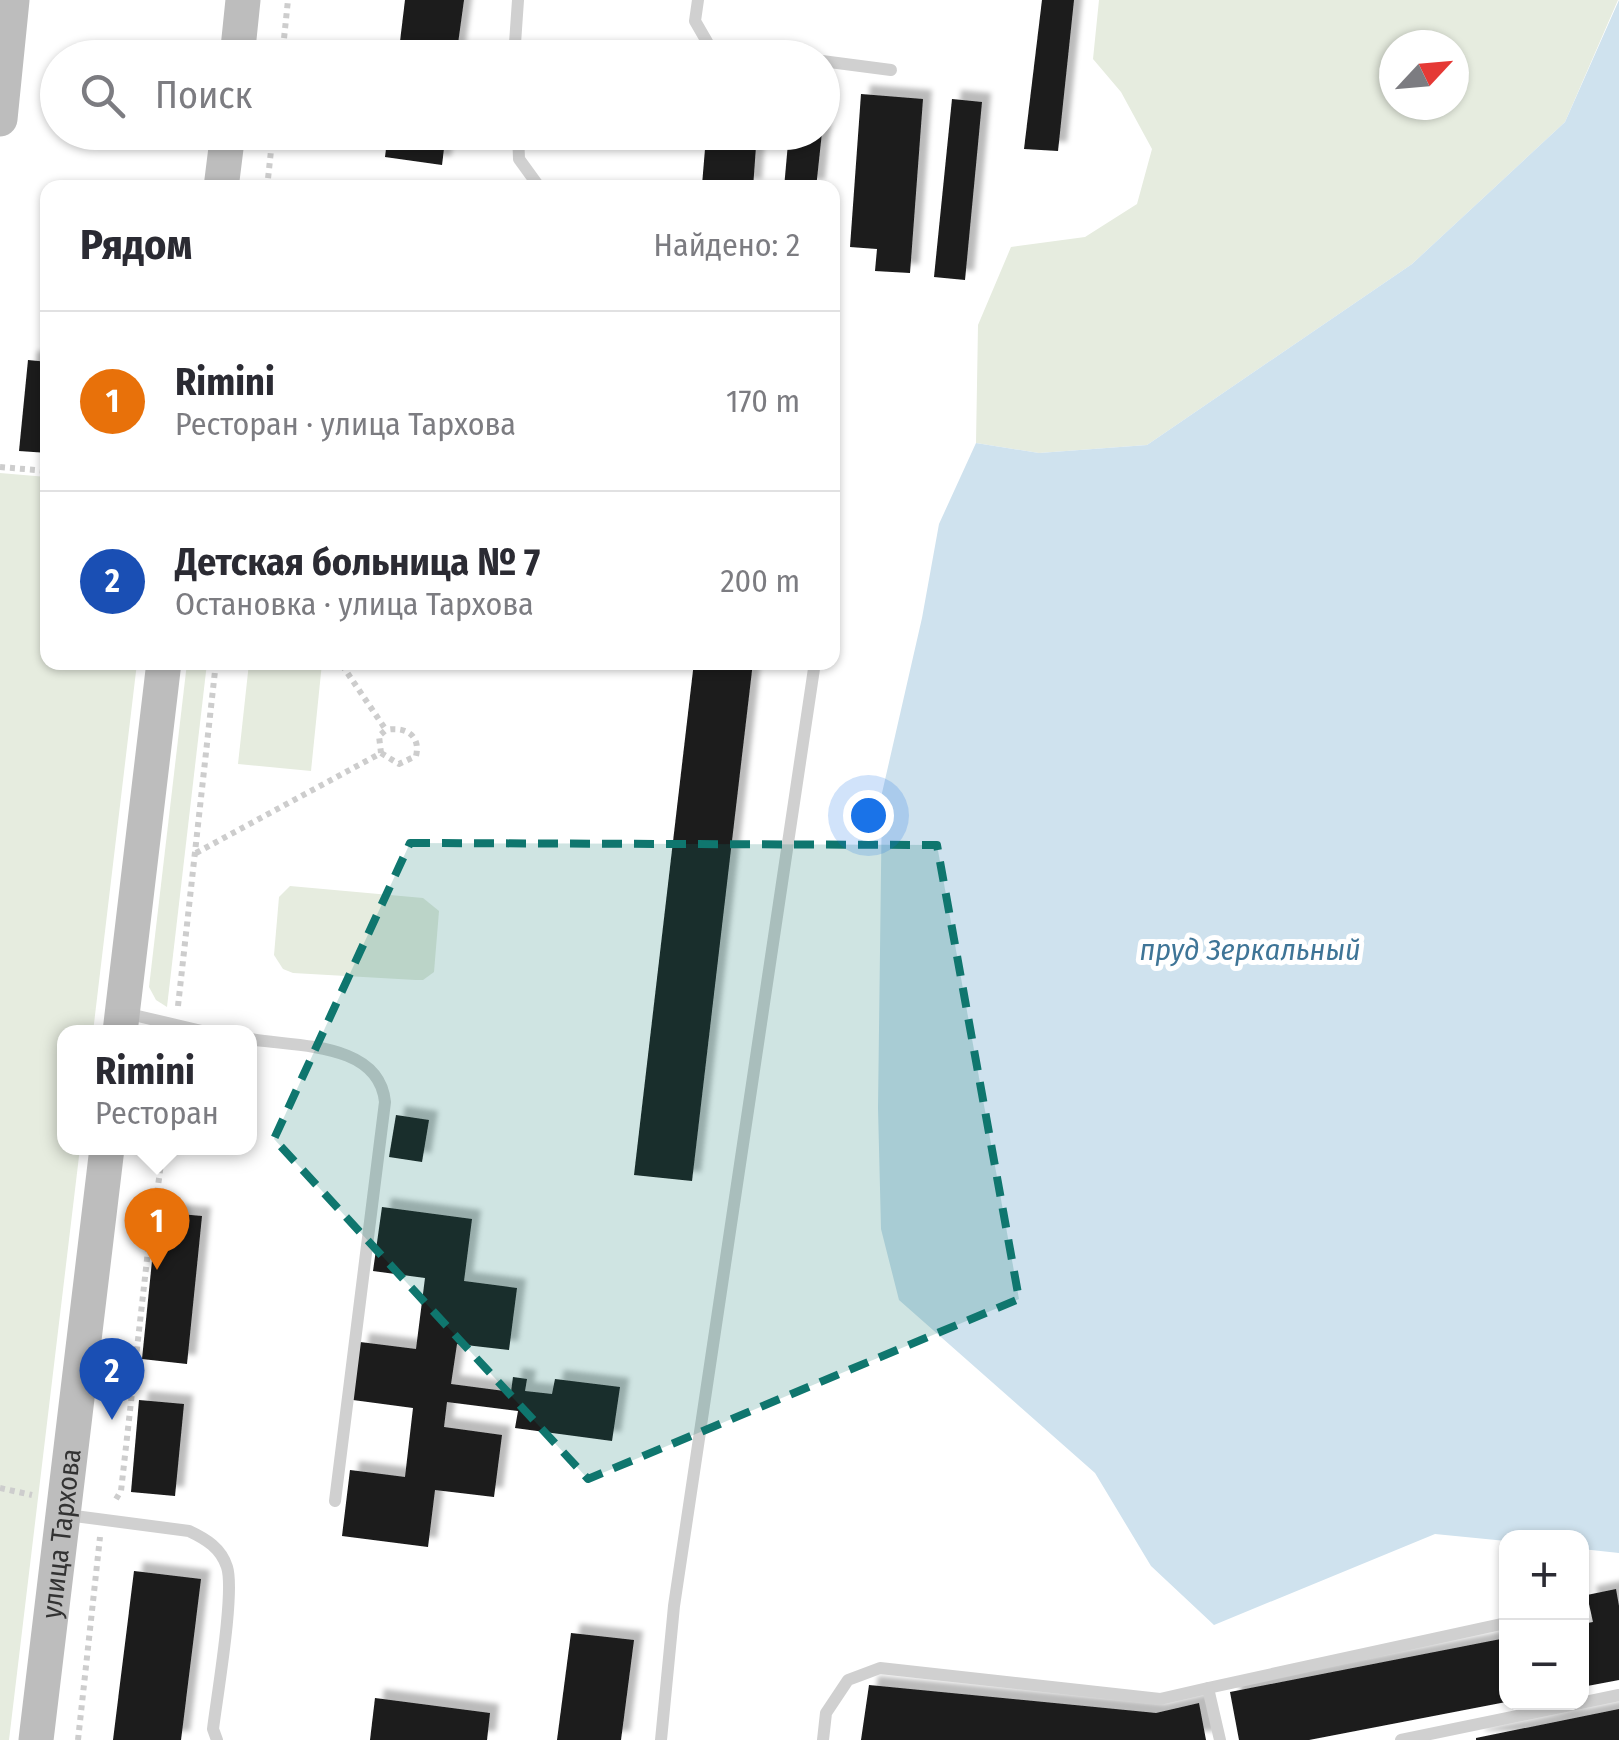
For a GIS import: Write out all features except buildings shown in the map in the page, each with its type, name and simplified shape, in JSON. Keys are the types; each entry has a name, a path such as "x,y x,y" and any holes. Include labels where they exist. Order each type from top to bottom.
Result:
{"main road":[{"path":"0,119 12,0"},
{"path":"238,40 244,0"},
{"path":"222,180 226,150"},
{"path":"122,1022 163,670"},
{"name":"улица Тархова","path":"36,1740 53,1506 106,1155"}],"lane":[{"path":"515,40 518,0"},
{"path":"698,0 696,21 706,40"},
{"path":"840,63 891,70"},
{"path":"519,150 519,159 534,180"},
{"path":"661,1740 677,1586 814,670"},
{"path":"122,1022 180,1025"},
{"path":"257,1040 347,1054 365,1064 383,1083 385,1102 335,1501"},
{"path":"53,1506 102,1520 189,1530 207,1539 220,1552 230,1582 213,1729 218,1740"},
{"path":"823,1740 826,1714 848,1680 880,1668 1160,1699 1499,1626"},
{"path":"1208,1688 1220,1740"},
{"path":"1401,1740 1619,1695"}],"path":[{"path":"284,40 288,0"},
{"path":"269,180 272,150"},
{"path":"0,466 40,470"},
{"path":"176,1024 215,670"},
{"path":"345,670 386,730"},
{"path":"386,730 407,730 418,746 416,756 399,764 381,753 380,736 386,730"},
{"path":"195,853 381,753"},
{"path":"78,1740 102,1520 121,1492 152,1206 158,1194 162,1155"},
{"path":"0,1488 53,1506"}],"highlighted area":[{"path":"410,843 937,845 1019,1299 588,1479 274,1139"}],"shaded area":[{"path":"1099,0 1618,0 1565,122 1412,264 1147,445 1039,453 976,443 978,325 1011,247 1085,237 1137,204 1152,149 1121,92 1093,59"},
{"path":"0,473 40,476 40,670 136,670 94,1025 57,1025 57,1155 79,1155 9,1740 0,1740"},
{"path":"186,670 206,670 167,1007 156,1000 149,987"},
{"path":"248,670 321,670 311,771 238,764"},
{"path":"290,886 423,898 439,911 434,972 416,980 293,973 283,969 274,955 279,897"}],"water":[{"name":"пруд Зеркальный","path":"1619,0 1619,1553 1589,1550 1589,1530 1499,1530 1499,1540 1435,1534 1214,1625 1151,1566 1095,1473 899,1300 881,1229 878,1108 882,793 939,524 976,443 1039,453 1147,445 1412,264 1565,122"}],"place":[{"name":"Rimini","path":"157,1270"},
{"name":"Детская больница № 7","path":"112,1420"}]}
